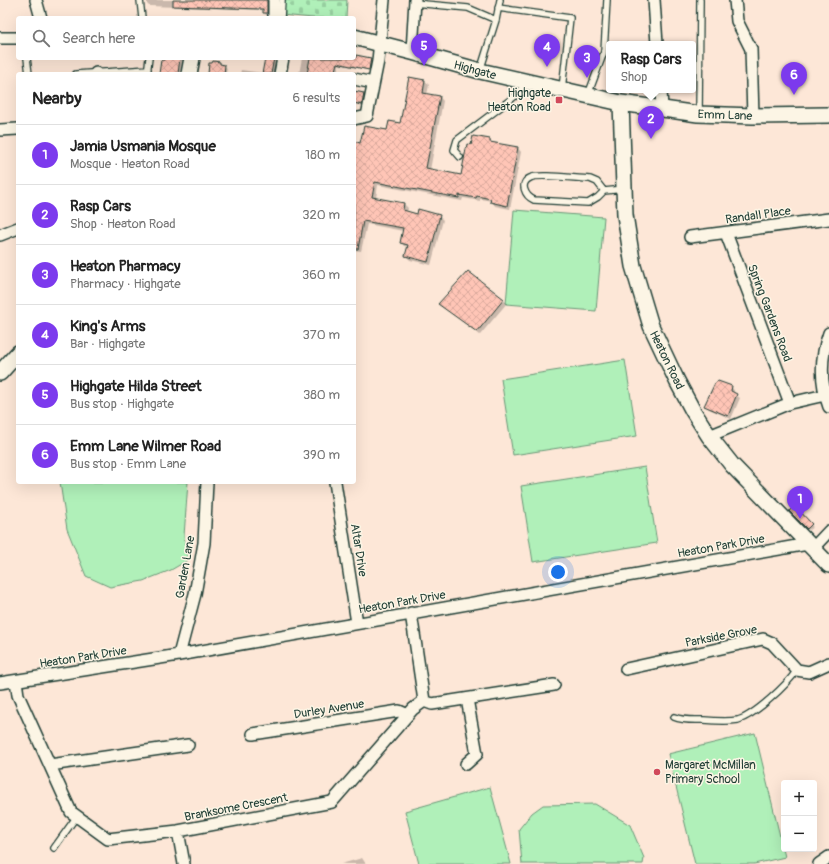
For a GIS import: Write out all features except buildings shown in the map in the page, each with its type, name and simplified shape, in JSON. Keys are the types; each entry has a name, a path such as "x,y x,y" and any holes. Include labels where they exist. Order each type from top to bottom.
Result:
{"street":[{"path":"36,0 40,16"},
{"path":"274,0 274,16"},
{"path":"654,0 657,41"},
{"path":"735,0 737,22 751,49 754,116"},
{"path":"356,119 367,116 380,43 385,1"},
{"path":"412,52 414,1"},
{"name":"Highgate","path":"356,37 480,72 621,103"},
{"path":"0,38 16,38"},
{"path":"188,72 192,60"},
{"path":"280,72 282,60"},
{"path":"356,79 373,83"},
{"path":"661,93 662,109"},
{"name":"Emm Lane","path":"621,103 698,114 754,116 829,115"},
{"name":"Heaton Road","path":"621,103 625,214 632,266 651,326 677,382 708,436 732,465 829,565"},
{"path":"0,130 16,129"},
{"name":"Randall Place","path":"690,237 829,219"},
{"path":"0,235 16,229"},
{"name":"Spring Gardens Road","path":"726,233 790,403"},
{"path":"829,333 823,353 822,366 822,379 829,407"},
{"path":"0,373 16,355"},
{"path":"708,436 790,403 825,395"},
{"name":"Garden Lane","path":"179,655 195,594 204,543 206,484"},
{"name":"Altar Drive","path":"335,484 357,623"},
{"path":"810,546 829,531"},
{"name":"Heaton Park Drive","path":"0,683 179,655 411,613 810,546"},
{"path":"411,613 424,701 432,704 554,685"},
{"name":"Parkside Grove","path":"626,669 763,639 772,643 797,670"},
{"path":"797,670 809,672 829,663"},
{"name":"Branksome Crescent","path":"16,681 18,695 71,812 108,839 178,831 332,802 413,709 424,701"},
{"path":"466,764 477,754 467,699"},
{"name":"Durley Avenue","path":"253,734 399,711 408,715"},
{"path":"50,765 188,745"},
{"path":"178,831 184,864"},
{"path":"819,864 829,857"}],"lane":[{"path":"141,0 142,16"},
{"path":"281,16 282,0"},
{"path":"480,72 496,20 500,0"},
{"path":"607,0 607,41"},
{"path":"698,114 700,0"},
{"path":"414,1 468,8 496,20"},
{"path":"498,8 570,18 562,91"},
{"path":"588,96 606,54"},
{"path":"28,60 29,72"},
{"path":"148,72 150,60"},
{"path":"460,157 454,150 457,140 514,97 527,82"},
{"path":"604,191 597,182 590,179 538,176 528,178 525,182 525,191 527,195 534,200 588,203 604,191 624,189"},
{"path":"674,717 686,720 738,720 747,716 758,708 789,681 797,670"},
{"path":"54,848 77,816"}],"green space":[{"path":"275,0 347,0 346,16 281,15"},
{"path":"514,210 604,217 596,311 506,304"},
{"path":"625,360 637,436 513,455 501,379"},
{"path":"645,467 657,543 533,562 521,486"},
{"path":"60,484 188,484 184,536 188,560 171,570 143,581 110,587 86,576 67,529"},
{"path":"755,733 781,840 781,852 784,852 785,857 754,864 695,864 668,754"},
{"path":"490,787 511,864 419,864 405,811"},
{"path":"595,804 630,825 644,858 643,864 522,864 519,829 532,813 543,805"}],"place":[{"name":"Highgate Hilda Street","path":"424,66"},
{"name":"King's Arms","path":"547,67"},
{"name":"Heaton Pharmacy","path":"587,78"},
{"name":"Emm Lane Wilmer Road","path":"794,95"},
{"name":"Highgate Heaton Road","path":"559,100"},
{"name":"Rasp Cars","path":"651,139"},
{"name":"Jamia Usmania Mosque","path":"800,519"},
{"name":"Margaret McMillan Primary School","path":"657,772"}]}
